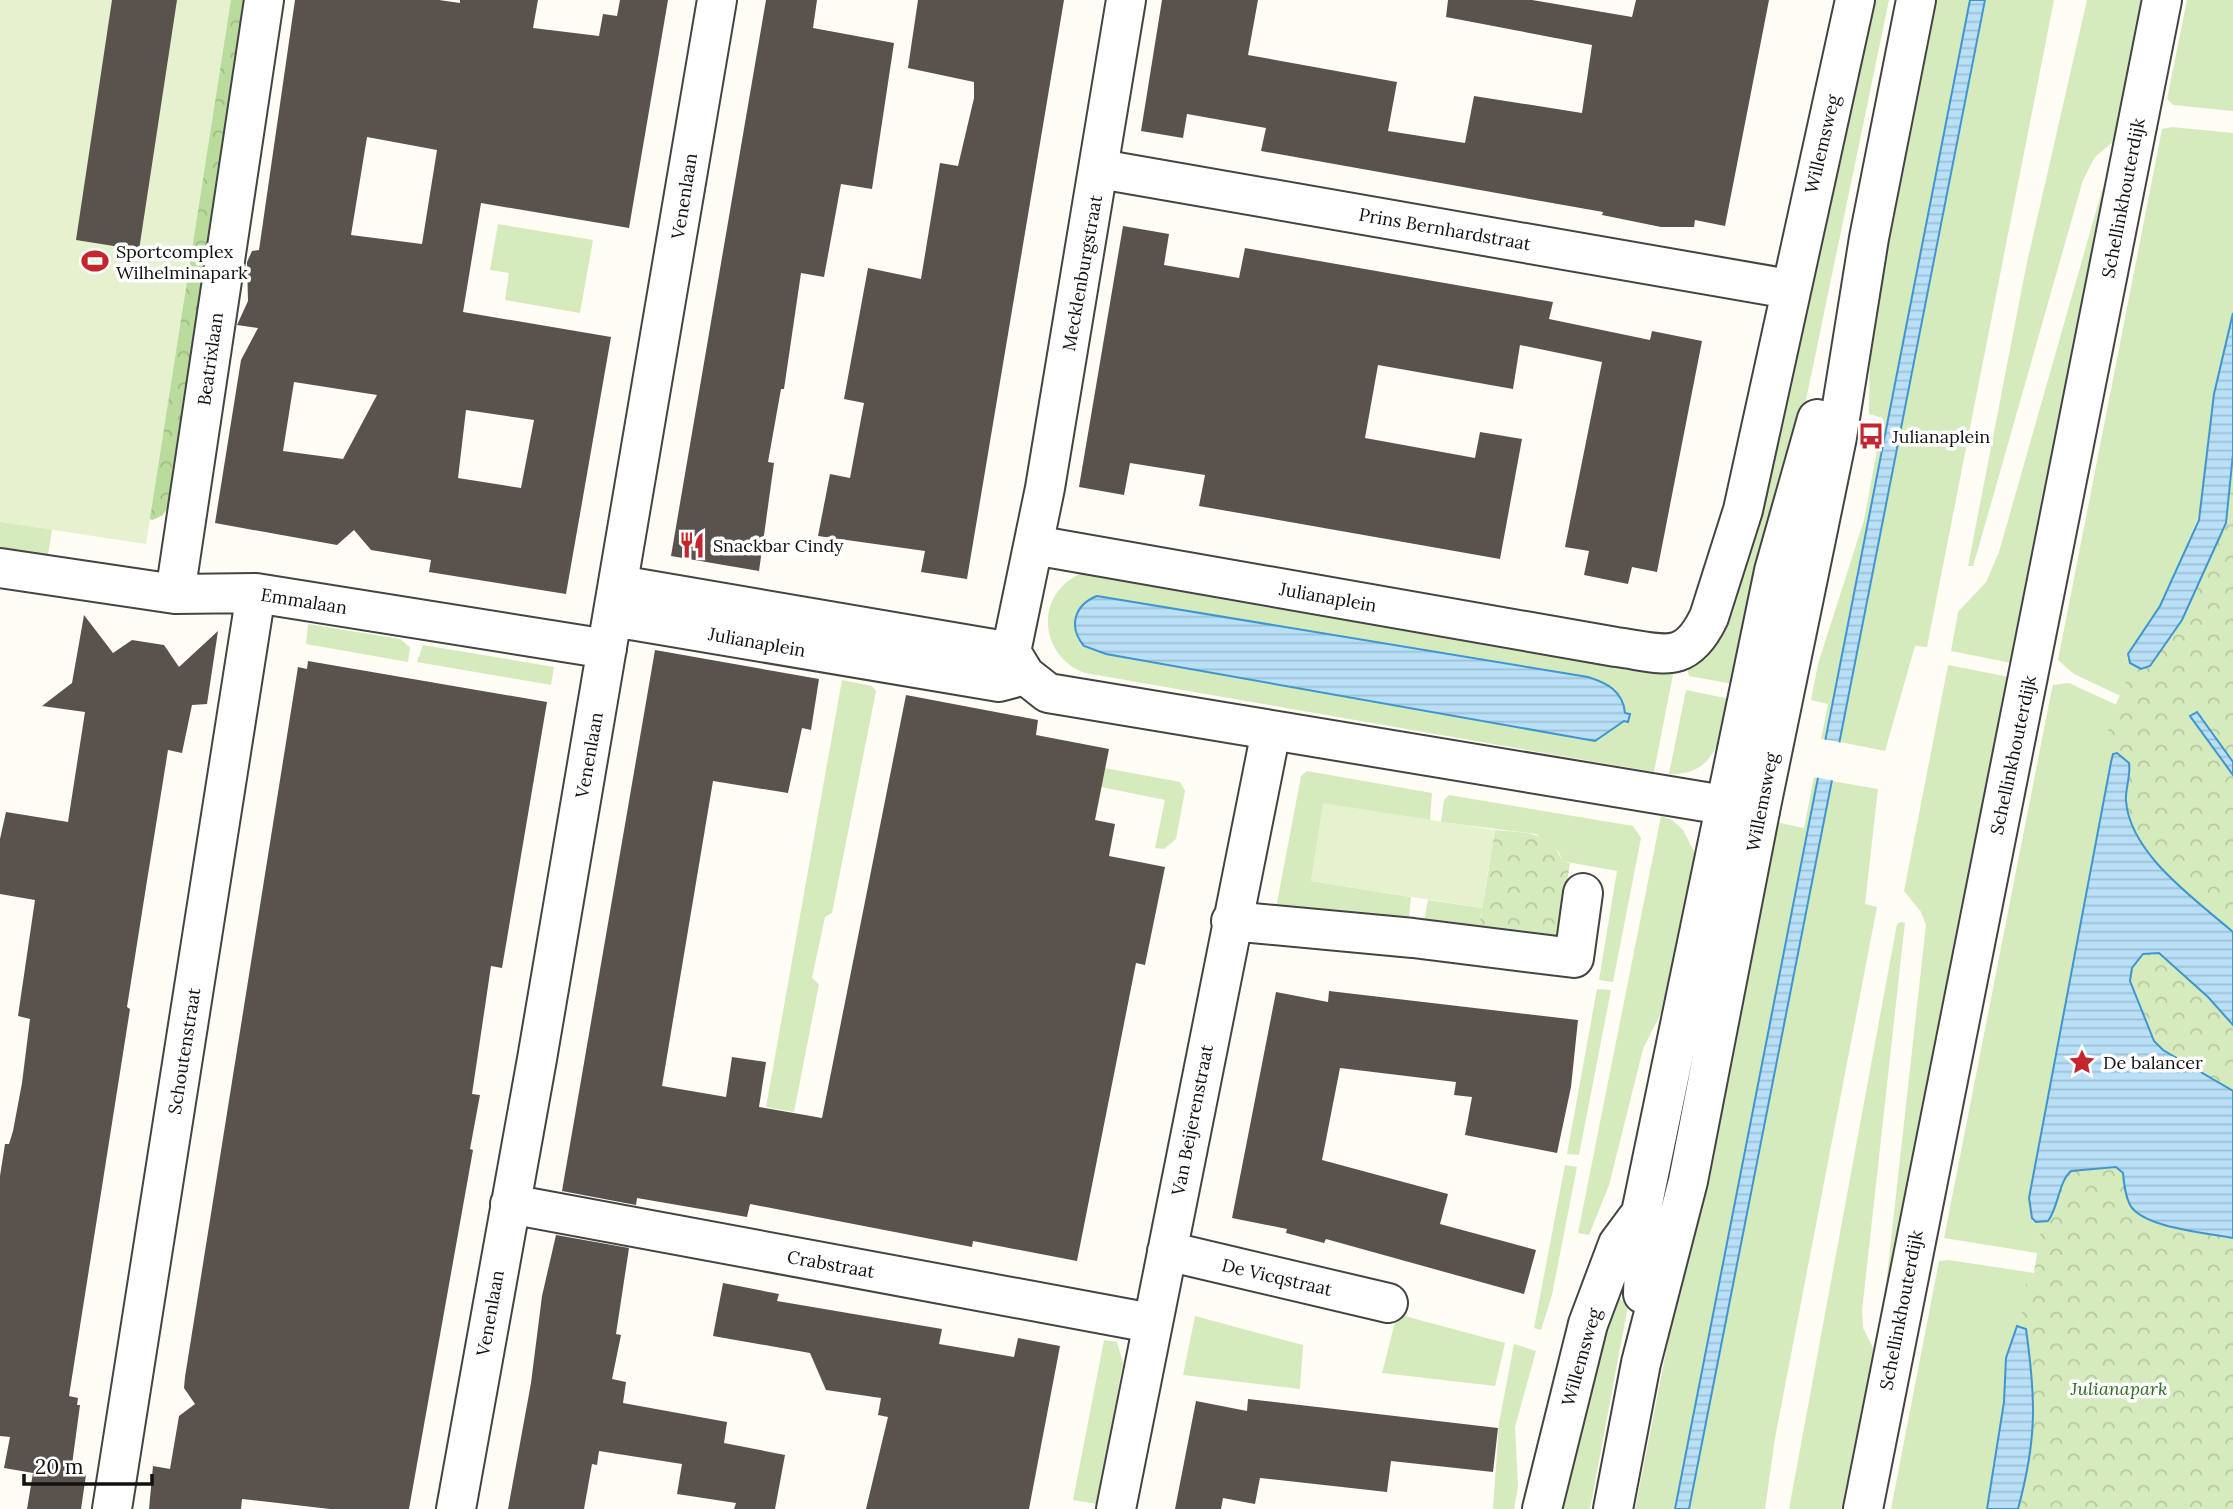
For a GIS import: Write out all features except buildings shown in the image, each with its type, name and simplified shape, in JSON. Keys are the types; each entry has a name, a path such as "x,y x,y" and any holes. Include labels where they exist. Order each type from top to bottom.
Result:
{"street":[{"name":"Beatrixlaan","path":"175,594 264,0"},
{"name":"Venenlaan","path":"456,1509 613,617 717,0"},
{"name":"Mecklenburgstraat","path":"1034,545 1100,169 1126,0"},
{"name":"Willemsweg","path":"1789,289 1855,0"},
{"name":"Willemsweg","path":"1542,1509 1588,1324 1618,1244 1641,1213 1837,437 1868,238 1916,0"},
{"name":"Schellinkhouterdijk","path":"1863,1509 2162,0"},
{"name":"Prins Bernhardstraat","path":"1100,169 1789,289"},
{"name":"Julianaplein","path":"1034,545 1616,647 1666,653 1684,652 1701,634 1709,617 1743,510 1789,289"},
{"path":"1034,545 1018,664 1048,693 1743,808"},
{"name":"Emmalaan","path":"0,568 175,594 256,593 613,617"},
{"name":"Schoutenstraat","path":"112,1509 256,593"},
{"name":"Julianaplein","path":"613,617 999,682 1018,664"},
{"name":"Van Beijerenstraat","path":"1116,1509 1151,1322 1271,731"},
{"name":"Willemsweg","path":"1613,1509 1641,1363 1688,1181 1743,808"},
{"path":"1231,921 1413,938 1574,958 1583,893"},
{"name":"Crabstraat","path":"510,1204 1151,1322"},
{"name":"Willemsweg","path":"1641,1213 1645,1236 1641,1363"},
{"name":"De Vicqstraat","path":"1167,1251 1388,1303"}],"green space":[{"name":"Sportcomplex Wilhelminapark","path":"0,0 231,0 146,544 0,522"},
{"path":"219,0 249,0 172,501 163,515 153,520 141,517"},
{"path":"1860,0 1889,0 1801,424 1733,684 1689,676 1687,668 1707,658 1720,634"},
{"path":"1932,0 1970,0 1825,740 1821,739 1828,704 1811,700 1818,664 1864,520 1883,418 1869,414 1870,310"},
{"path":"1986,0 2054,0 1927,647 1915,646 1885,751 1840,742"},
{"path":"2087,0 2146,0 2119,137 2095,157 2083,180 1973,566 1968,566 2026,267"},
{"path":"2187,0 2233,0 2233,111 2173,105 2167,99"},
{"path":"2172,127 2233,133 2233,313 2216,382 2202,509 2160,606 2127,658 2141,669 2140,705 2074,674 2058,660 2162,129"},
{"path":"2108,181 2017,664 1951,651 1958,612 1986,582 1999,552 2102,190"},
{"path":"498,224 593,240 580,313 505,300 509,273 490,270"},
{"name":"Julianapark","path":"2233,313 2233,1509 1987,1509 2004,1402 2006,1358 2020,1325 2027,1279 2033,1279 2042,1223 2032,1218 2029,1198 2111,762 2101,754 2116,704 2133,666 2128,661 2128,654 2160,606 2199,520 2214,394"},
{"path":"0,515 53,523 48,555 0,548"},
{"path":"1089,571 1674,669 1654,772 1085,673 1068,664 1057,651 1050,636 1048,620 1051,604 1059,590 1072,579","holes":["1097,596 1597,680 1617,692 1625,713 1630,714 1628,722 1624,721 1594,741 1106,654 1095,650 1079,636 1075,618 1086,602"]},
{"path":"308,624 400,639 410,647 408,662 306,644"},
{"path":"423,645 554,667 551,685 417,662"},
{"path":"1948,665 2014,678 1883,1312 1926,925 1921,912 1904,891"},
{"path":"842,680 872,686 876,691 832,913 825,917 812,978 819,984 794,1112 766,1107"},
{"path":"2069,683 2134,713 2111,762 2029,1198 2031,1212 2042,1223 2038,1252 2099,1263 1944,1238 2051,693 2053,685"},
{"path":"1686,690 1730,699 1719,739 1707,761 1685,773 1669,774"},
{"path":"1105,768 1180,782 1185,791 1176,839 1164,849 1155,848 1165,800 1101,787"},
{"path":"1307,771 1432,793 1430,820 1324,804 1311,881 1411,897 1409,916 1404,923 1276,908 1301,776"},
{"path":"1814,777 1818,778 1675,1509 1635,1509 1771,821 1804,828"},
{"path":"1832,781 1878,789 1865,904 1877,907 1775,1438 1765,1509 1689,1509"},
{"path":"1449,795 1633,826 1641,838 1613,982 1599,980 1617,871 1562,861 1559,852 1536,834 1441,822 1444,800"},
{"path":"1323,803 1495,830 1482,908 1311,881"},
{"path":"1661,816 1672,820 1683,830 1696,855 1671,993 1643,1049 1609,1185 1589,1235 1578,1233"},
{"path":"1495,830 1526,833 1543,838 1557,851 1562,861 1570,863 1559,932 1553,939 1478,933"},
{"path":"1428,900 1482,908 1479,929 1424,922"},
{"path":"1905,923 1862,1311 1863,1328 1880,1361 1851,1509 1789,1509 1897,924"},
{"path":"1597,989 1611,990 1579,1155 1567,1154"},
{"path":"1565,1165 1577,1167 1552,1295 1541,1330 1534,1328"},
{"path":"1949,1260 2034,1273 2033,1280 2027,1280 2024,1326 2017,1326 2006,1358 2004,1402 1987,1509 1891,1509 1939,1261"},
{"path":"1619,1298 1628,1306 1590,1509 1559,1509 1566,1472 1615,1299"},
{"path":"1401,1315 1505,1343 1495,1386 1382,1373 1396,1318"},
{"path":"1195,1316 1303,1345 1300,1389 1183,1375"},
{"path":"1104,1340 1117,1342 1123,1363 1097,1504 1073,1500"},
{"path":"1514,1344 1536,1351 1515,1427 1518,1486 1514,1509 1493,1509 1499,1423"}],"water":[{"path":"1970,0 1985,0 1689,1509 1675,1509"},
{"path":"2233,313 2233,454 2226,523 2182,620 2150,666 2141,669 2130,663 2128,654 2160,606 2199,520 2214,394"},
{"path":"1097,596 1588,677 1613,689 1624,705 1625,713 1630,714 1628,722 1624,721 1595,741 1106,654 1084,646 1076,631 1079,611"},
{"path":"2197,712 2233,762 2233,775 2190,716"},
{"path":"2117,753 2129,763 2126,801 2130,821 2139,839 2167,874 2233,932 2233,1025 2208,997 2159,953 2143,954 2132,968 2130,981 2154,1041 2163,1050 2233,1091 2233,1238 2177,1228 2137,1213 2128,1201 2123,1173 2116,1167 2071,1171 2063,1182 2048,1221 2036,1222 2032,1218 2029,1198 2111,762 2113,754"},
{"path":"2017,1326 2026,1329 2032,1377 2033,1419 2029,1461 2018,1509 1987,1509 2004,1402 2006,1358"}],"pier":[{"path":"1822,739 1843,743 1836,781 1814,777"}],"place":[{"name":"Sportcomplex Wilhelminapark","path":"95,261"},
{"name":"Julianaplein","path":"1871,436"},
{"name":"Snackbar Cindy","path":"692,545"},
{"name":"De balancer","path":"2082,1062"}]}
